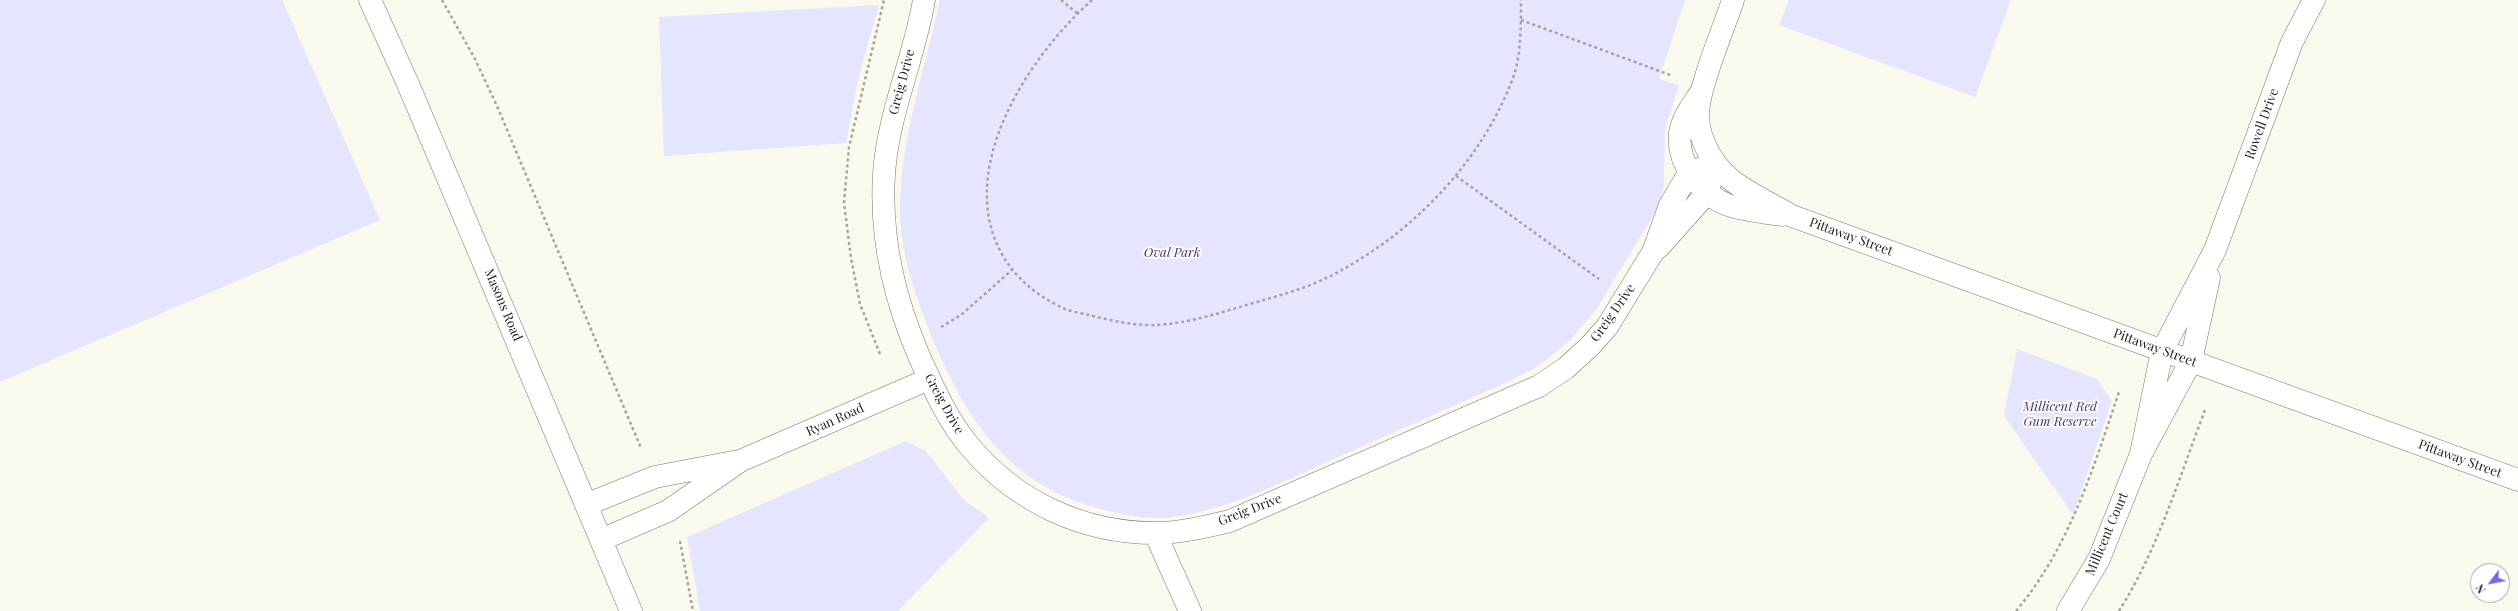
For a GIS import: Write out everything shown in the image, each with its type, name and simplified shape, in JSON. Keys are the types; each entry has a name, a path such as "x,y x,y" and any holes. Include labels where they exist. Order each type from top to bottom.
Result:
{"street":[{"name":"Masons Road","path":"370,0 408,84 588,504 632,611"},
{"name":"Greig Drive","path":"924,0 890,127 884,174 887,255 897,296 912,340 929,379 945,410 969,447 999,478 1034,502 1072,520 1114,530 1155,533 1193,530 1230,521 1539,386 1566,368 1590,346 1606,327 1653,252 1670,205 1689,173"},
{"path":"1689,173 1715,163 1704,142 1698,117 1704,87 1733,0"},
{"name":"Rowell Drive","path":"2162,351 2215,250 2292,42 2314,0"},
{"path":"1704,87 1684,117 1680,134 1682,153 1689,173 1708,193"},
{"name":"Greig Drive","path":"1653,252 1708,193 1715,163"},
{"name":"Pittaway Street","path":"1715,163 1734,182 1792,216 2518,480"},
{"name":"Pittaway Street","path":"1708,193 1727,205 1752,211 1792,216"},
{"name":"Rowell Drive","path":"2191,361 2215,250"},
{"name":"Millicent Court","path":"2141,454 2162,351"},
{"name":"Millicent Court","path":"2068,611 2099,559 2141,454 2191,361"},
{"name":"Ryan Road","path":"602,539 668,511 740,461 929,379"},
{"name":"Ryan Road","path":"588,504 655,477 740,461"},
{"path":"1155,533 1190,611"}],"path":[{"path":"442,0 475,58 497,106 630,423 655,477"},
{"path":"1061,0 1077,13"},
{"path":"1092,0 1077,13 1043,52 1021,89 1003,124 991,158 986,190 989,224 998,250 1012,270 1035,292 1061,308 1109,320 1154,325 1189,322 1307,287 1340,272 1370,253 1407,225 1456,176 1479,144 1515,73 1521,20 1521,0"},
{"path":"1521,20 1704,87"},
{"path":"1456,176 1625,298"},
{"path":"912,340 947,324 961,315 1012,270"},
{"path":"668,511 678,531 692,611"}],"green space":[{"path":"0,0 282,0 380,220 0,382"},
{"name":"Oval Park","path":"940,0 1685,0 1659,79 1679,85 1665,130 1664,187 1657,209 1596,310 1569,341 1540,365 1510,381 1255,494 1215,508 1164,518 1127,515 1101,509 1068,498 1039,483 1014,464 992,442 973,418 942,361 929,330 913,284 908,268 900,220 902,178 905,152 915,101"},
{"path":"1789,0 2011,0 1975,97 1779,25"},
{"path":"879,5 858,80 846,143 664,156 659,17"},
{"name":"Millicent Red Gum Reserve","path":"2017,349 2097,379 2112,401 2073,515 2004,416"},
{"path":"906,441 926,451 964,500 989,518 898,611 700,611 687,537"}]}
